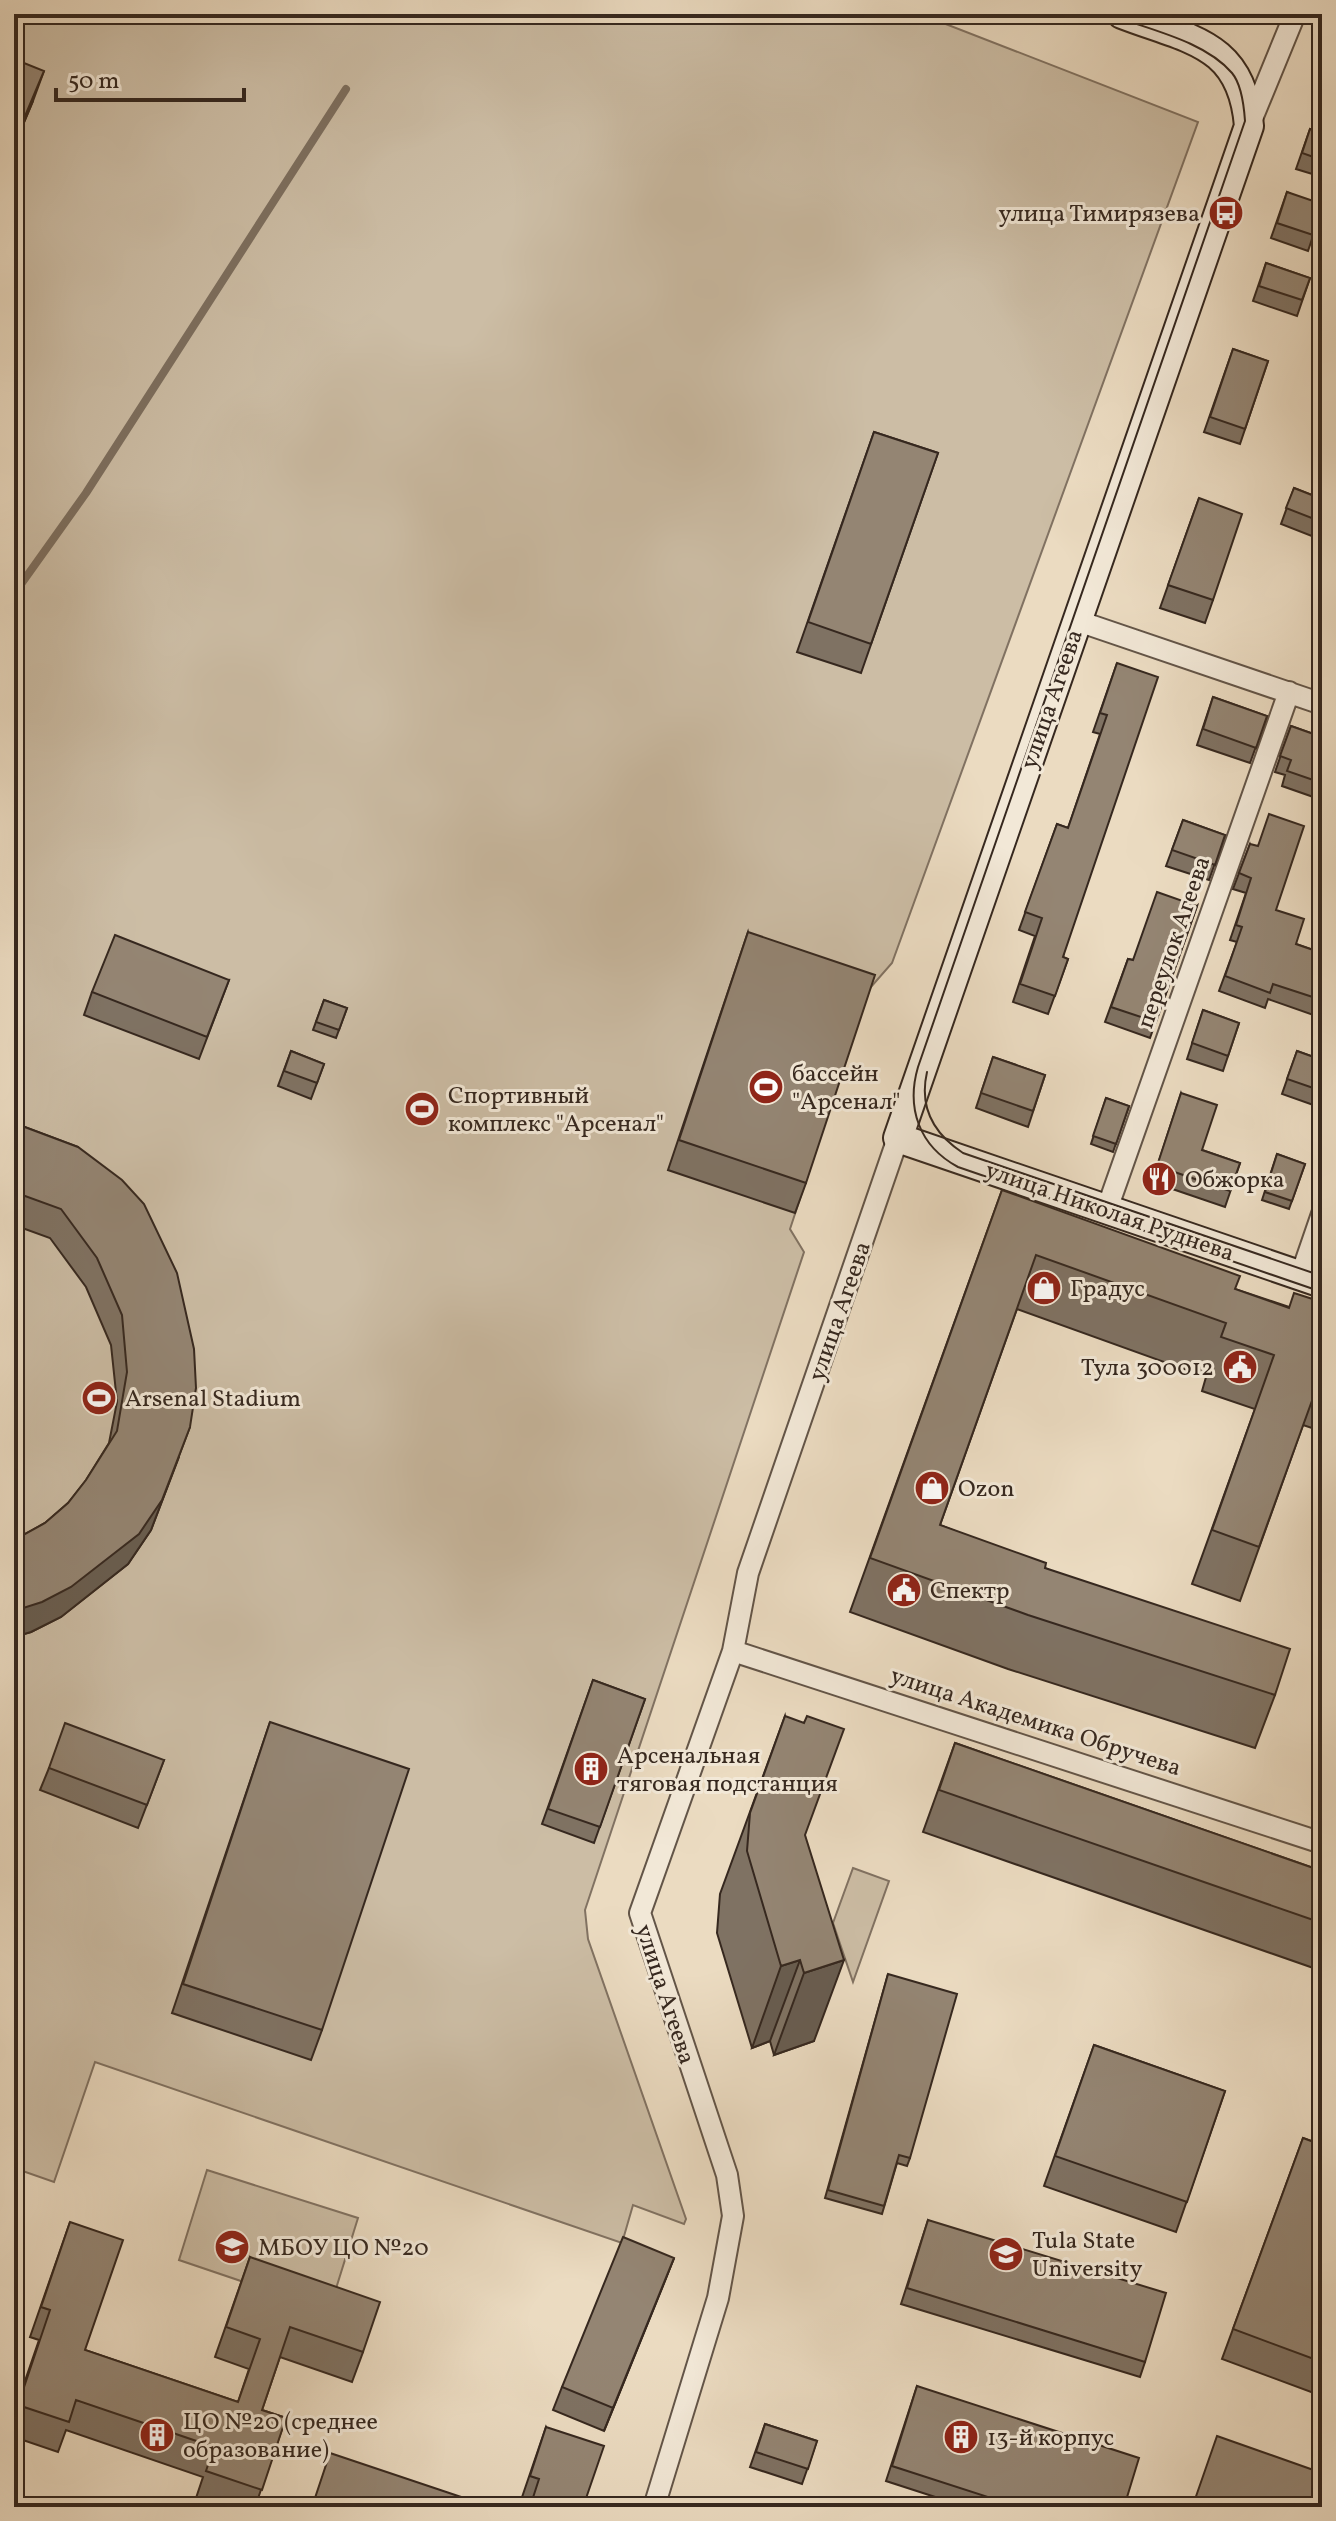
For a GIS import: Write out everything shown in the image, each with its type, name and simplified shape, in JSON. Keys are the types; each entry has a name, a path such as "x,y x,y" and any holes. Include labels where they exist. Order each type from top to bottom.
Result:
{"street":[{"name":"улица Агеева","path":"1122,14 1208,47 1237,72 1247,97 1249,126"},
{"name":"улица Агеева","path":"654,2507 718,2298 733,2216 727,2175 640,1913 733,1651 748,1573 898,1138 1249,126 1295,14"},
{"path":"1078,621 1322,704"},
{"name":"переулок Агеева","path":"1107,1209 1289,692"},
{"name":"улица Николая Руднева","path":"898,1138 1311,1279"},
{"path":"1311,1279 1322,1214"},
{"name":"улица Академика Обручева","path":"733,1651 1322,1843"}],"shaded area":[{"name":"Спортивный комплекс \"Арсенал\"","path":"14,14 920,14 1198,122 892,963 870,988 864,1005 790,1229 804,1252 585,1910 588,1939 686,2219 684,2224 633,2205 622,2243 95,2062 54,2182 14,2168"},
{"path":"853,1868 889,1881 853,1982 833,1923"},
{"path":"207,2170 358,2218 329,2311 179,2260"}],"building":[{"path":"14,59 44,71 20,128 14,126"},
{"path":"1310,129 1322,133 1322,160 1302,153"},
{"path":"1287,192 1322,204 1313,235 1277,223"},
{"path":"1266,263 1310,278 1302,300 1259,286"},
{"path":"1233,349 1268,361 1245,429 1210,417"},
{"path":"874,432 938,453 871,644 808,622"},
{"path":"1294,488 1322,499 1322,522 1286,508"},
{"path":"1199,498 1242,514 1213,600 1168,585"},
{"path":"1117,663 1158,677 1063,957 1068,959 1055,996 1020,984 1042,918 1025,912 1057,824 1068,828 1107,715 1100,713"},
{"path":"1213,697 1267,716 1256,748 1203,729"},
{"path":"1291,726 1322,737 1322,783 1287,771 1291,760 1280,756"},
{"path":"1269,814 1304,826 1276,910 1304,919 1296,944 1322,953 1322,1000 1273,984 1270,993 1225,976 1242,927 1236,925 1251,878 1239,873 1250,844 1258,846"},
{"path":"1183,820 1225,835 1215,865 1172,850"},
{"path":"1157,892 1197,906 1156,1022 1111,1007 1128,959 1133,960"},
{"name":"бассейн \"Арсенал\"","path":"748,932 875,975 806,1183 679,1140"},
{"path":"115,935 229,980 207,1037 92,992"},
{"path":"324,1000 347,1008 339,1030 316,1022"},
{"path":"1203,1010 1239,1023 1228,1056 1192,1043"},
{"path":"291,1051 324,1064 317,1083 284,1071"},
{"path":"1297,1051 1322,1060 1322,1091 1287,1079"},
{"path":"993,1057 1045,1075 1033,1111 981,1093"},
{"path":"1181,1093 1217,1105 1202,1150 1240,1163 1230,1191 1157,1166"},
{"path":"1106,1098 1129,1106 1116,1144 1093,1136"},
{"path":"14,1123 78,1147 122,1180 144,1204 177,1273 194,1349 196,1388 190,1427 162,1500 139,1534 71,1587 42,1602 14,1611 14,1540 45,1523 68,1503 86,1480 117,1431 127,1372 122,1315 97,1258 61,1209 14,1192"},
{"path":"1277,1154 1305,1164 1292,1201 1265,1192"},
{"path":"1002,1190 1240,1276 1235,1289 1289,1308 1294,1293 1322,1302 1317,1317 1322,1318 1322,1373 1259,1547 1212,1530 1274,1355 1221,1337 1226,1323 1036,1255 940,1525 1046,1563 1045,1568 1290,1649 1275,1695 1028,1615 870,1558"},
{"name":"Арсенальная тяговая подстанция","path":"593,1680 645,1699 600,1827 548,1809"},
{"path":"785,1716 804,1723 807,1716 844,1729 805,1835 844,1960 804,1973 800,1960 781,1966 747,1851 750,1813"},
{"path":"270,1722 409,1769 322,2030 183,1984"},
{"path":"65,1723 164,1760 147,1805 49,1768"},
{"path":"955,1743 1322,1871 1322,1923 939,1790"},
{"path":"888,1974 957,1994 910,2158 899,2155 884,2206 828,2190"},
{"path":"1094,2045 1225,2091 1187,2202 1055,2156"},
{"path":"1303,2138 1322,2145 1322,2362 1233,2329"},
{"path":"928,2220 1166,2293 1145,2362 907,2288"},
{"path":"70,2222 123,2240 85,2350 238,2402 260,2339 226,2327 250,2257 380,2302 363,2352 290,2327 262,2410 286,2418 262,2490 206,2471 214,2447 76,2400 69,2422 18,2405 50,2310 41,2307"},
{"path":"623,2237 674,2258 613,2408 562,2387"},
{"name":"13-й корпус","path":"917,2386 1139,2458 1124,2507 1019,2507 892,2466"},
{"path":"765,2424 817,2441 808,2469 756,2452"},
{"path":"546,2427 604,2446 583,2507 530,2507 539,2479 530,2476"},
{"path":"1217,2436 1322,2473 1322,2507 1193,2505"},
{"path":"330,2453 491,2507 312,2507"},
{"path":"723,2500 743,2507 721,2507"},
{"path":"836,2502 853,2507 834,2507"}],"waterway":[{"path":"14,594 86,493 346,89"}],"tram line":[{"path":"1108,14 1174,37 1220,62 1238,83 1245,121 918,1067 915,1111 925,1137 958,1167 1322,1292"},
{"path":"927,1072 925,1097 931,1118 944,1137 963,1153 1322,1276"}],"place":[{"name":"улица Тимирязева","path":"1226,213"},
{"name":"бассейн \"Арсенал\"","path":"766,1087"},
{"name":"Спортивный комплекс \"Арсенал\"","path":"422,1109"},
{"name":"Обжорка","path":"1159,1179"},
{"name":"Градус","path":"1044,1288"},
{"name":"Тула 300012","path":"1240,1367"},
{"name":"Arsenal Stadium","path":"99,1398"},
{"name":"Ozon","path":"932,1488"},
{"name":"Спектр","path":"904,1590"},
{"name":"Арсенальная тяговая подстанция","path":"591,1769"},
{"name":"МБОУ ЦО №20","path":"232,2247"},
{"name":"Tula State University","path":"1006,2254"},
{"name":"ЦО №20 (среднее образование)","path":"157,2435"},
{"name":"13-й корпус","path":"961,2437"}]}
